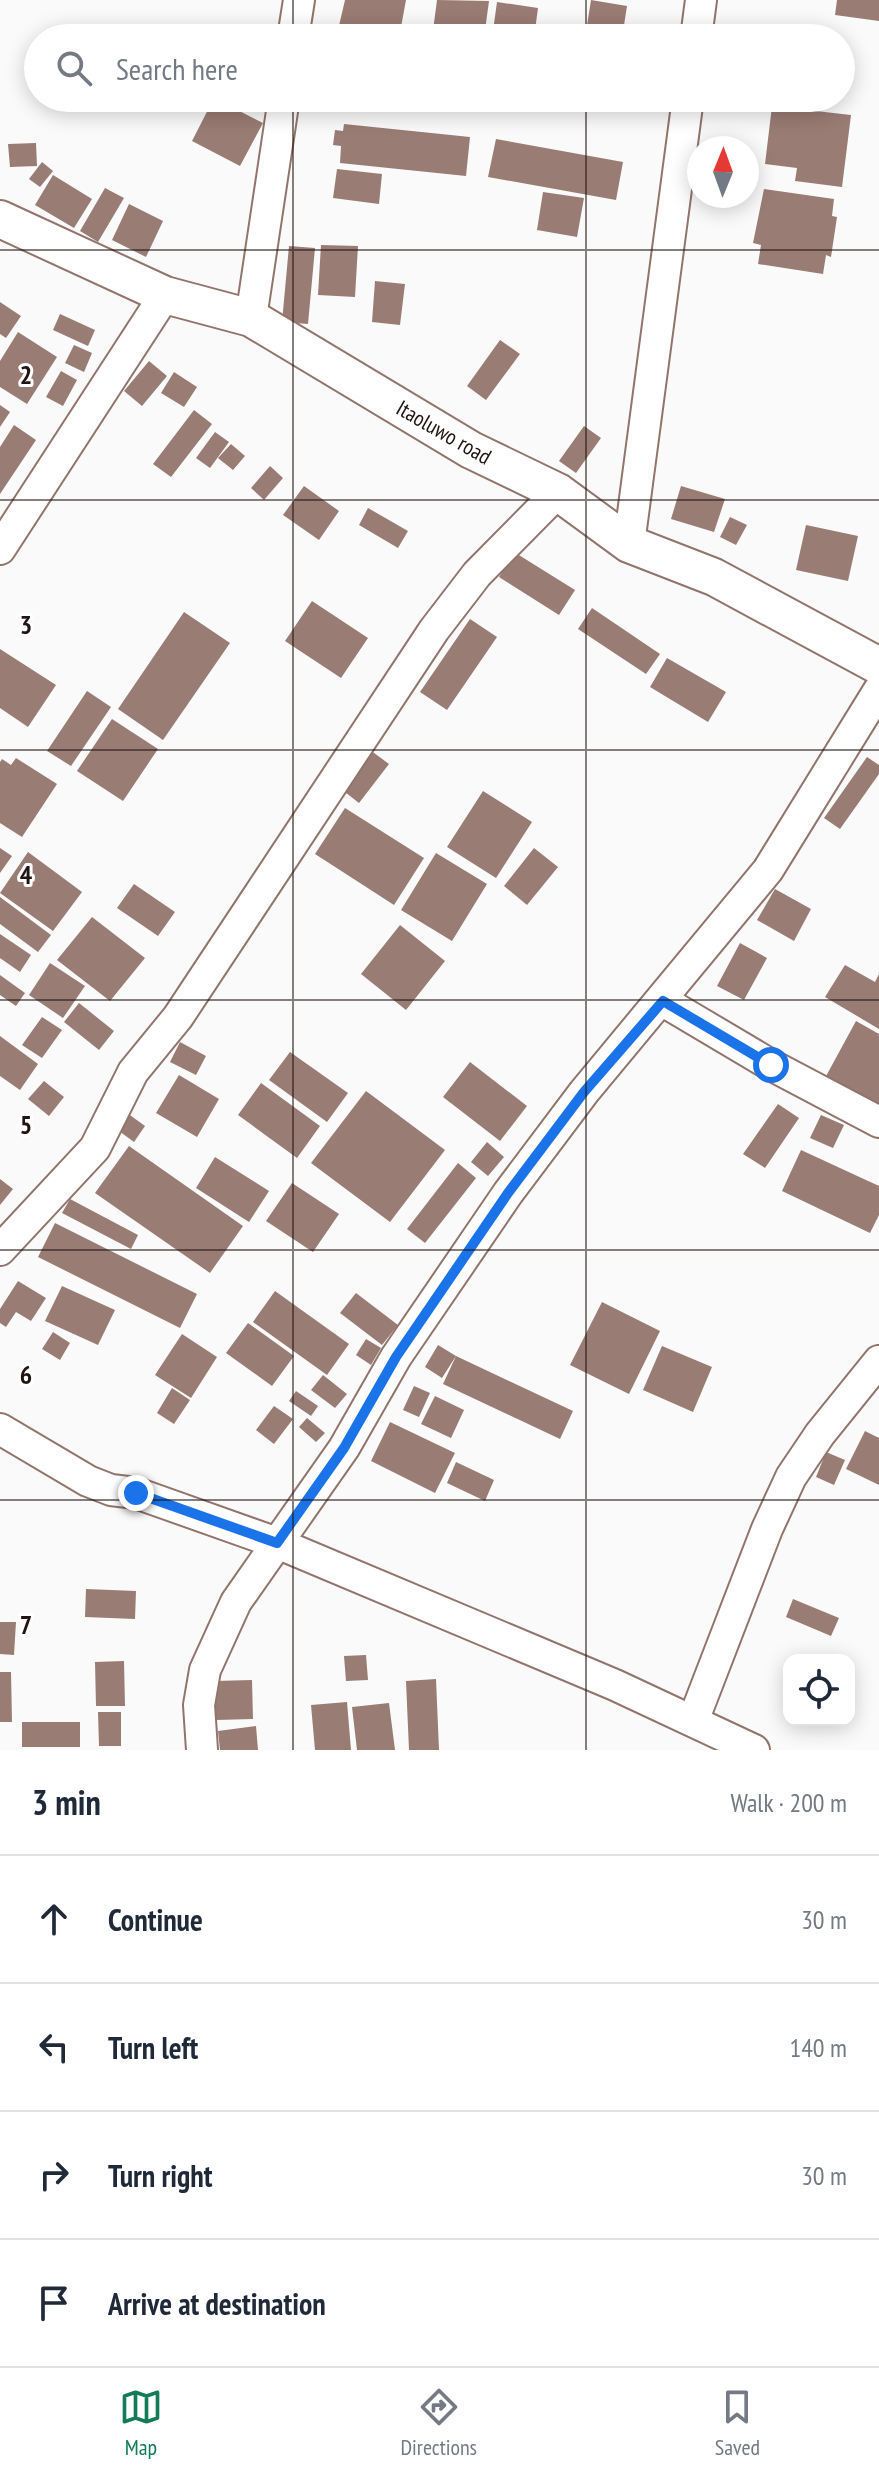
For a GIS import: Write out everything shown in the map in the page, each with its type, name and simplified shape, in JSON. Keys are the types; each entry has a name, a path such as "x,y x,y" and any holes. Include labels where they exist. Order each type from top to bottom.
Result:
{"street":[{"path":"295,24 299,0"},
{"path":"698,24 701,0"},
{"path":"251,318 282,112"},
{"path":"629,544 686,112"},
{"name":"Itaoluwo road","path":"0,219 165,295 251,318 471,450 558,492 629,544 714,577 879,666"},
{"path":"0,549 165,295"},
{"path":"0,1250 95,1148 133,1072 178,1017 434,630 477,574 558,492"},
{"path":"202,1750 199,1705 205,1670 236,1602 344,1448 396,1357 508,1193 584,1092 663,1001 768,870 879,690"},
{"path":"663,1001 771,1065 879,1122"},
{"path":"693,1721 767,1529 791,1477 820,1434 879,1361"},
{"path":"0,1429 29,1443 88,1481 111,1490 136,1493 277,1543 615,1685 754,1750"}],"building":[{"path":"345,0 406,0 402,24 339,24"},
{"path":"437,0 489,1 486,24 434,24"},
{"path":"591,0 627,6 624,24 587,24"},
{"path":"837,0 879,0 879,21 835,15"},
{"path":"497,2 538,8 536,24 494,24"},
{"path":"207,112 241,112 263,123 240,166 192,141"},
{"path":"771,112 851,115 842,187 795,181 797,168 765,164"},
{"path":"344,124 470,137 466,176 340,163 341,146 333,145 335,130 343,131"},
{"path":"496,139 623,162 616,200 488,177"},
{"path":"36,143 37,166 10,167 8,144"},
{"path":"42,162 53,171 40,187 29,179"},
{"path":"337,169 382,174 379,204 333,198"},
{"path":"53,175 92,199 74,228 35,205"},
{"path":"105,188 124,198 98,242 80,231"},
{"path":"764,189 834,199 832,216 837,217 831,257 826,255 823,274 758,264 761,245 753,243"},
{"path":"543,192 584,198 577,237 537,230"},
{"path":"129,204 163,221 146,257 112,240"},
{"path":"321,245 358,246 355,297 318,295"},
{"path":"289,246 315,248 308,324 282,322"},
{"path":"375,281 405,284 400,325 372,322"},
{"path":"0,302 21,316 6,338 0,334"},
{"path":"60,314 95,330 88,346 53,330"},
{"path":"18,332 57,357 27,404 0,387 0,361"},
{"path":"500,340 520,354 486,400 467,386"},
{"path":"74,345 92,353 84,372 65,363"},
{"path":"149,361 167,376 142,406 124,391"},
{"path":"61,371 77,380 63,406 46,397"},
{"path":"174,372 197,387 184,407 161,393"},
{"path":"0,405 10,412 0,427"},
{"path":"194,410 212,424 171,477 153,464"},
{"path":"14,425 36,440 0,494 0,447"},
{"path":"584,426 601,438 576,473 559,461"},
{"path":"215,432 229,442 210,468 196,458"},
{"path":"231,444 245,456 233,470 218,458"},
{"path":"270,466 283,478 264,500 251,488"},
{"path":"304,486 339,511 319,540 283,515"},
{"path":"681,486 725,499 714,532 671,519"},
{"path":"368,508 408,531 398,548 359,525"},
{"path":"730,517 747,525 736,545 720,537"},
{"path":"806,525 858,536 848,581 796,570"},
{"path":"514,552 575,590 559,615 499,577"},
{"path":"312,601 368,638 341,678 285,641"},
{"path":"592,608 660,654 646,674 578,629"},
{"path":"184,612 230,643 163,740 118,709"},
{"path":"470,619 497,637 447,710 420,692"},
{"path":"0,649 56,685 28,727 0,708"},
{"path":"667,658 726,692 708,722 650,687"},
{"path":"87,691 111,707 71,766 47,751"},
{"path":"112,719 158,749 123,801 77,771"},
{"path":"370,750 389,764 359,803 341,789"},
{"path":"867,757 879,765 879,774 840,829 824,818"},
{"path":"16,758 57,784 22,837 0,823 0,762 2,759 11,765"},
{"path":"483,791 532,822 496,878 447,847"},
{"path":"345,808 424,858 394,905 315,854"},
{"path":"0,848 12,856 0,873"},
{"path":"534,848 558,867 527,905 504,886"},
{"path":"28,852 82,892 53,931 0,893"},
{"path":"436,853 487,884 452,941 401,910"},
{"path":"134,884 175,912 158,936 117,908"},
{"path":"775,889 811,909 794,941 757,920"},
{"path":"0,897 51,935 38,952 0,924"},
{"path":"92,917 145,958 110,1001 57,960"},
{"path":"400,925 445,961 406,1010 361,974"},
{"path":"0,934 31,955 20,972 0,958"},
{"path":"740,943 767,958 744,1000 717,986"},
{"path":"50,963 85,986 63,1018 29,995"},
{"path":"845,965 875,982 879,974 879,1029 825,997"},
{"path":"0,975 25,993 16,1006 0,995"},
{"path":"79,1003 114,1031 99,1050 64,1022"},
{"path":"42,1017 62,1030 42,1058 22,1045"},
{"path":"856,1021 879,1034 879,1108 825,1078"},
{"path":"0,1036 38,1064 20,1090 0,1076"},
{"path":"180,1042 206,1056 196,1075 170,1062"},
{"path":"290,1052 348,1093 327,1122 269,1080"},
{"path":"470,1062 527,1106 500,1141 443,1097"},
{"path":"179,1075 219,1099 197,1137 156,1113"},
{"path":"44,1081 64,1097 49,1116 28,1099"},
{"path":"261,1083 320,1126 297,1158 238,1115"},
{"path":"366,1091 445,1150 390,1222 311,1163"},
{"path":"778,1104 799,1118 765,1168 743,1154"},
{"path":"123,1110 145,1126 134,1142 112,1126"},
{"path":"821,1115 844,1125 833,1148 810,1138"},
{"path":"487,1142 504,1157 488,1176 471,1162"},
{"path":"129,1146 243,1226 210,1273 95,1193"},
{"path":"801,1150 879,1186 879,1215 870,1233 782,1191"},
{"path":"215,1157 269,1191 249,1222 196,1188"},
{"path":"458,1163 476,1178 425,1243 407,1229"},
{"path":"0,1179 13,1189 0,1205"},
{"path":"292,1183 339,1214 313,1252 266,1221"},
{"path":"70,1199 138,1235 131,1249 62,1213"},
{"path":"55,1223 197,1294 180,1328 38,1257"},
{"path":"18,1281 46,1298 31,1321 16,1312 6,1327 0,1323 0,1309"},
{"path":"62,1286 115,1310 98,1345 45,1321"},
{"path":"275,1291 349,1344 327,1375 253,1322"},
{"path":"356,1293 398,1325 382,1345 340,1313"},
{"path":"602,1302 660,1331 629,1394 570,1365"},
{"path":"248,1323 294,1356 272,1386 226,1353"},
{"path":"53,1332 70,1343 60,1360 42,1349"},
{"path":"182,1334 217,1357 191,1398 155,1375"},
{"path":"366,1339 381,1348 371,1365 356,1355"},
{"path":"438,1345 456,1356 442,1378 425,1367"},
{"path":"662,1346 712,1367 693,1412 643,1390"},
{"path":"456,1356 573,1411 560,1439 443,1384"},
{"path":"323,1375 347,1394 335,1408 311,1390"},
{"path":"414,1386 430,1393 419,1417 403,1410"},
{"path":"172,1388 190,1400 174,1424 157,1413"},
{"path":"296,1391 318,1406 311,1416 289,1401"},
{"path":"435,1396 464,1410 451,1438 421,1424"},
{"path":"274,1406 293,1419 274,1444 256,1430"},
{"path":"307,1418 325,1433 316,1442 299,1427"},
{"path":"390,1422 455,1453 435,1493 371,1461"},
{"path":"865,1431 879,1438 879,1485 846,1469"},
{"path":"826,1452 845,1460 834,1485 816,1477"},
{"path":"456,1462 494,1480 485,1501 447,1483"},
{"path":"86,1589 136,1591 135,1619 85,1617"},
{"path":"793,1599 839,1618 831,1636 786,1617"},
{"path":"0,1622 16,1622 14,1655 0,1654"},
{"path":"366,1655 368,1680 346,1681 344,1656"},
{"path":"124,1661 125,1706 96,1706 95,1662"},
{"path":"0,1672 11,1672 12,1722 0,1722"},
{"path":"436,1679 439,1750 409,1750 406,1681"},
{"path":"252,1680 253,1719 216,1720 215,1681"},
{"path":"347,1702 351,1750 315,1750 311,1705"},
{"path":"389,1703 395,1750 357,1750 352,1707"},
{"path":"98,1712 121,1712 121,1746 99,1746"},
{"path":"22,1722 80,1722 80,1747 22,1747"},
{"path":"256,1726 258,1750 220,1750 218,1731"}],"route":[{"path":"136,1493 277,1543 344,1448 396,1357 508,1193 584,1092 663,1001 771,1065"}]}
